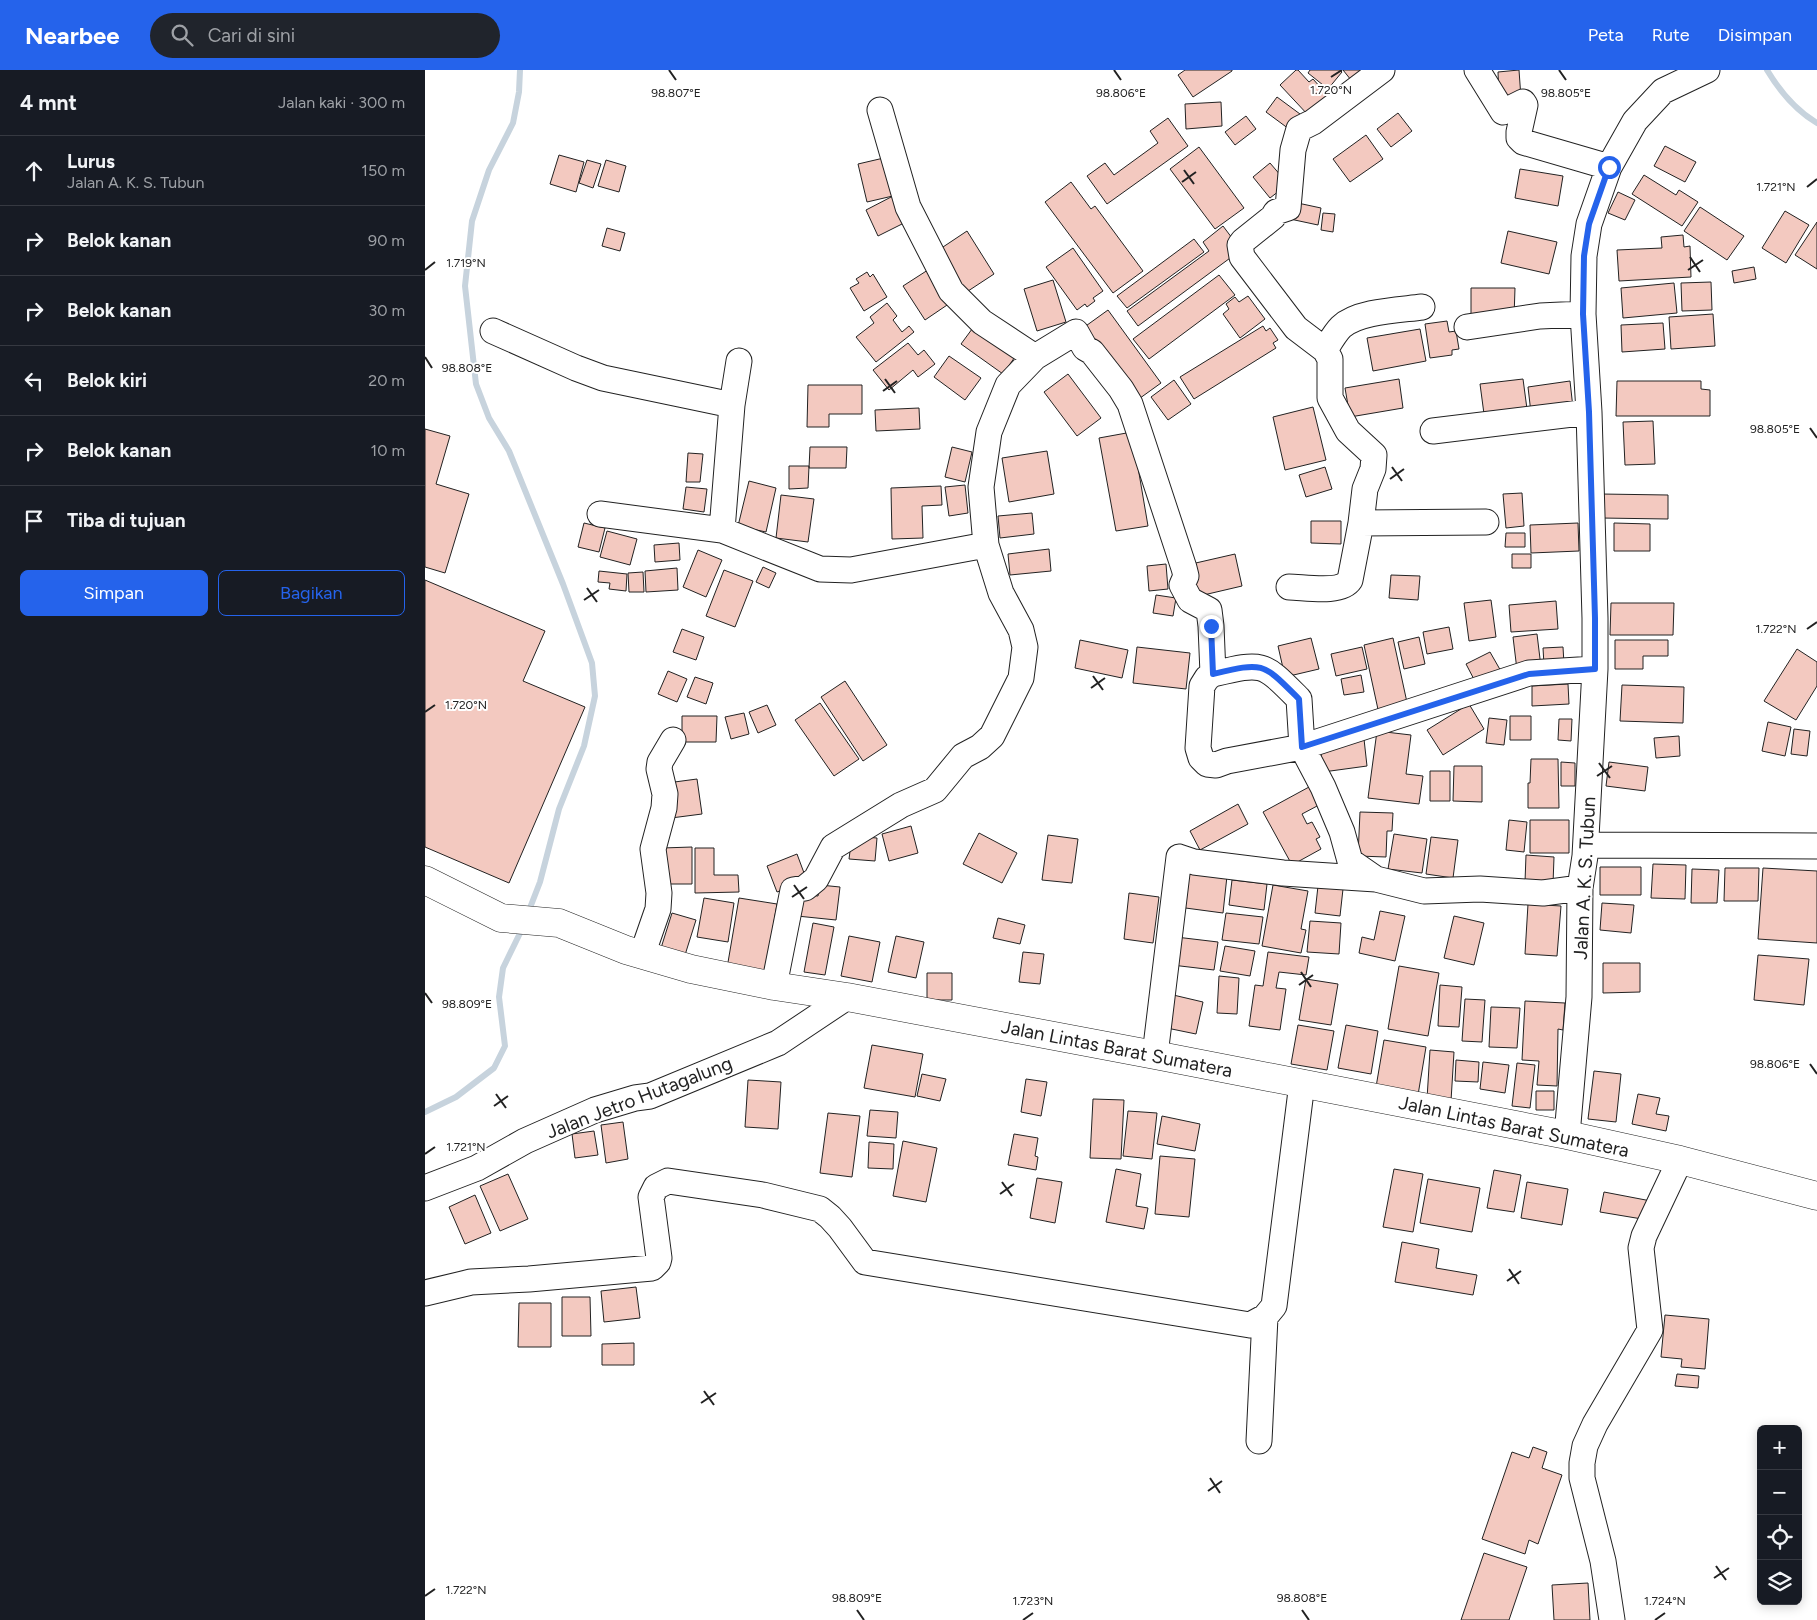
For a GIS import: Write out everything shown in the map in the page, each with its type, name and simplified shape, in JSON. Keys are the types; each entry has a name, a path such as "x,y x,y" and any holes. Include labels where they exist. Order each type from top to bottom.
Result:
{"highway":[{"name":"Jalan Lintas Barat Sumatera","path":"425,880 501,918 559,923 625,950 691,969 774,986 847,997 1155,1055 1567,1135 1680,1160 1817,1196"}],"street":[{"path":"1289,586 1337,588 1347,584 1350,580 1361,523 1364,494 1373,468 1374,455 1348,431 1330,398 1330,359 1325,350 1296,328 1243,257 1240,245 1273,217 1276,212 1287,208 1293,150 1299,129 1313,122 1382,70"},
{"path":"1477,70 1503,112 1523,102 1525,105 1519,132 1519,138 1523,142 1609,167"},
{"name":"Jalan A. K. S. Tubun","path":"1567,1135 1579,997 1580,888 1586,845 1595,669 1589,412 1583,314 1584,256 1589,224 1609,167 1635,122 1663,91 1707,70"},
{"path":"880,110 907,207 951,291 982,322 1035,357"},
{"path":"1325,350 1341,327 1349,322 1371,314 1422,307"},
{"path":"1467,326 1540,316 1583,314"},
{"path":"493,331 603,378 732,405"},
{"path":"774,986 793,890 805,888 816,879 833,847 901,805 935,790 963,756 980,747 992,736 1021,678 1025,647 1021,630 1001,593 986,545 981,487 989,432 1008,385 1035,357 1076,332 1085,348 1092,352 1121,389 1129,404 1184,568 1186,576 1182,585 1190,600 1209,610 1213,674"},
{"path":"722,530 732,405 739,361"},
{"path":"1433,431 1589,412"},
{"path":"600,514 722,530 820,569 835,571 851,570 986,545"},
{"path":"1361,523 1486,522"},
{"path":"1376,879 1350,861 1342,832 1323,787 1302,747 1299,699 1272,672 1260,667 1247,666 1213,674 1207,678 1202,686 1198,748 1201,758 1207,764 1216,764 1302,747 1529,674 1595,669"},
{"path":"642,955 658,908 659,893 653,849 664,808 665,794 659,769 660,762 673,740"},
{"path":"1586,845 1817,846"},
{"path":"1155,1055 1179,857 1194,862 1283,873 1376,879 1424,891 1480,888 1543,893 1580,888"},
{"name":"Jalan Jetro Hutagalung","path":"425,1188 477,1168 525,1141 595,1110 635,1098 649,1096 778,1043 847,997"},
{"path":"425,1293 471,1282 529,1279 651,1268 656,1265 659,1258 651,1197 656,1187 668,1182 763,1195 820,1209 835,1222 865,1262 1250,1325 1265,1317 1274,1306 1302,1083"},
{"path":"1612,1620 1603,1561 1582,1478 1582,1463 1585,1446 1595,1424 1650,1330 1641,1248 1644,1236 1680,1160"},
{"path":"1259,1441 1265,1317"}],"building":[{"path":"1185,70 1232,71 1193,97 1178,75"},
{"path":"1296,70 1309,82 1313,79 1329,97 1309,116 1280,85"},
{"path":"1310,70 1340,70 1342,72 1328,89 1308,73"},
{"path":"1343,70 1369,70 1355,85"},
{"path":"1519,70 1521,98 1499,100 1498,72"},
{"path":"1277,97 1300,114 1289,129 1266,112"},
{"path":"1221,102 1222,126 1186,129 1185,104"},
{"path":"1398,113 1412,131 1391,147 1377,129"},
{"path":"1246,116 1256,129 1235,145 1225,132"},
{"path":"1168,118 1188,146 1107,204 1087,176 1105,163 1114,175 1158,143 1150,131"},
{"path":"1366,135 1383,159 1350,182 1333,159"},
{"path":"1665,146 1696,162 1685,182 1654,166"},
{"path":"1199,147 1244,208 1215,229 1170,169"},
{"path":"559,155 584,162 576,192 550,184"},
{"path":"888,157 897,195 867,202 858,164"},
{"path":"587,160 601,164 593,188 579,183"},
{"path":"606,160 626,166 619,192 598,186"},
{"path":"1270,163 1288,184 1270,198 1253,177"},
{"path":"1520,169 1563,176 1558,206 1515,198"},
{"path":"1644,175 1676,195 1679,190 1698,202 1682,226 1632,194"},
{"path":"1071,182 1091,209 1095,206 1143,271 1113,293 1045,202"},
{"path":"1618,192 1635,200 1625,220 1608,213"},
{"path":"893,196 906,222 878,236 866,210"},
{"path":"1293,202 1321,208 1318,225 1290,219"},
{"path":"1700,207 1744,236 1727,260 1684,231"},
{"path":"1785,211 1809,225 1786,263 1762,248"},
{"path":"1323,213 1335,214 1333,232 1321,230"},
{"path":"1817,222 1817,269 1795,255"},
{"path":"1223,226 1241,250 1138,326 1127,311 1209,251 1203,242"},
{"path":"607,228 625,233 620,251 602,246"},
{"path":"967,231 994,274 962,295 934,253"},
{"path":"1508,231 1557,242 1549,274 1501,263"},
{"path":"1683,235 1684,247 1690,246 1691,277 1619,281 1617,250 1662,248 1661,237"},
{"path":"1194,239 1204,252 1127,308 1117,296"},
{"path":"1073,248 1103,291 1093,298 1095,301 1087,307 1085,304 1077,310 1046,267"},
{"path":"1754,267 1756,279 1734,283 1732,271"},
{"path":"931,268 953,301 925,320 903,286"},
{"path":"867,272 870,277 873,274 887,297 864,311 850,288 859,283 856,279"},
{"path":"1219,275 1235,295 1149,359 1133,339"},
{"path":"1053,280 1066,322 1037,331 1024,289"},
{"path":"1711,282 1712,310 1682,311 1681,283"},
{"path":"1674,283 1677,313 1623,318 1621,288"},
{"path":"1471,288 1515,288 1514,318 1471,318"},
{"path":"1248,296 1265,319 1240,338 1223,314 1229,309 1226,304 1235,297 1239,302"},
{"path":"887,303 897,316 893,320 902,332 909,326 914,332 876,362 856,337 874,323 870,317"},
{"path":"1108,310 1161,383 1136,401 1083,328"},
{"path":"1713,314 1715,346 1671,349 1669,317"},
{"path":"1447,321 1449,332 1456,331 1459,349 1452,350 1452,355 1430,358 1425,324"},
{"path":"1663,323 1665,349 1622,352 1621,325"},
{"path":"975,325 1017,354 1003,374 961,344"},
{"path":"1263,326 1266,331 1270,328 1278,340 1273,343 1276,348 1194,399 1180,377"},
{"path":"1420,329 1426,361 1373,371 1367,338"},
{"path":"908,343 918,355 924,350 935,364 918,377 913,370 889,390 873,370"},
{"path":"949,356 981,378 965,400 934,377"},
{"path":"1068,374 1101,418 1077,436 1044,392"},
{"path":"1399,379 1403,408 1350,417 1345,388"},
{"path":"1523,379 1527,409 1484,414 1480,384"},
{"path":"1174,380 1191,404 1168,420 1151,397"},
{"path":"1570,381 1573,408 1531,413 1528,387"},
{"path":"1617,381 1701,381 1701,389 1710,390 1710,416 1616,416"},
{"path":"808,385 862,385 862,414 829,414 829,427 807,427"},
{"path":"1313,407 1326,460 1285,470 1273,417"},
{"path":"919,408 920,429 876,431 875,410"},
{"path":"1653,421 1655,464 1625,465 1623,422"},
{"path":"425,429 450,436 436,484 469,494 445,573 425,567"},
{"path":"1132,432 1148,526 1116,531 1099,438"},
{"path":"810,447 847,447 846,468 809,468"},
{"path":"952,447 972,452 965,482 945,477"},
{"path":"1047,451 1054,494 1009,502 1002,458"},
{"path":"688,453 703,454 700,482 686,482"},
{"path":"789,466 809,466 808,488 789,489"},
{"path":"1325,467 1332,489 1306,497 1299,475"},
{"path":"749,481 776,488 766,532 738,526"},
{"path":"965,485 968,513 949,516 945,487"},
{"path":"941,486 942,505 922,506 923,538 892,539 891,488"},
{"path":"686,487 707,489 704,512 683,509"},
{"path":"1522,493 1524,526 1506,528 1503,494"},
{"path":"1601,494 1668,495 1668,519 1601,518"},
{"path":"781,495 814,499 808,542 776,538"},
{"path":"1032,513 1034,534 1000,538 998,516"},
{"path":"1311,521 1341,521 1341,544 1311,543"},
{"path":"584,523 605,528 599,552 578,547"},
{"path":"1578,523 1579,551 1531,553 1530,525"},
{"path":"1614,523 1650,524 1650,551 1614,551"},
{"path":"607,531 637,539 630,565 600,557"},
{"path":"1506,533 1525,533 1525,547 1505,547"},
{"path":"679,543 680,560 655,562 654,545"},
{"path":"1049,549 1051,571 1010,575 1008,554"},
{"path":"698,550 722,560 706,597 683,587"},
{"path":"1235,554 1242,586 1195,597 1187,565"},
{"path":"1512,554 1531,554 1531,568 1512,568"},
{"path":"1166,564 1168,589 1149,591 1147,566"},
{"path":"763,567 776,573 769,588 756,582"},
{"path":"677,568 678,590 646,592 645,571"},
{"path":"724,570 753,581 735,627 706,616"},
{"path":"599,571 627,574 626,591 609,589 610,583 598,582"},
{"path":"643,572 644,592 629,592 628,573"},
{"path":"1391,575 1420,576 1418,600 1389,598"},
{"path":"425,580 545,631 523,681 585,707 509,883 425,847"},
{"path":"1156,595 1176,598 1173,616 1153,613"},
{"path":"1491,600 1496,637 1469,641 1464,603"},
{"path":"1556,601 1558,629 1511,632 1509,605"},
{"path":"1611,603 1674,603 1673,635 1610,635"},
{"path":"1449,627 1453,649 1427,654 1423,632"},
{"path":"682,629 704,637 696,660 673,652"},
{"path":"1537,634 1541,667 1517,670 1513,637"},
{"path":"1419,637 1425,664 1404,669 1398,642"},
{"path":"1311,638 1319,669 1285,677 1278,646"},
{"path":"1393,638 1408,707 1379,714 1364,645"},
{"path":"1080,640 1128,650 1122,678 1075,668"},
{"path":"1615,640 1668,640 1668,656 1643,656 1643,669 1615,669"},
{"path":"1137,647 1190,653 1186,689 1133,683"},
{"path":"1362,647 1367,669 1336,676 1331,654"},
{"path":"1563,647 1564,664 1544,665 1543,648"},
{"path":"1797,649 1817,662 1817,686 1796,720 1764,701"},
{"path":"1490,652 1502,673 1478,687 1466,664"},
{"path":"668,671 687,679 677,702 658,694"},
{"path":"1361,675 1364,692 1344,695 1341,679"},
{"path":"695,677 713,683 706,704 687,697"},
{"path":"845,681 887,745 863,761 821,697"},
{"path":"1568,684 1569,704 1532,706 1532,686"},
{"path":"1622,685 1684,687 1683,723 1620,721"},
{"path":"820,703 859,759 834,776 795,720"},
{"path":"1469,704 1484,729 1443,755 1427,730"},
{"path":"767,705 776,725 758,733 749,712"},
{"path":"744,713 749,734 731,739 725,717"},
{"path":"682,716 717,716 716,742 682,742"},
{"path":"1510,716 1531,716 1531,740 1510,740"},
{"path":"1489,718 1507,720 1504,745 1486,743"},
{"path":"1559,719 1572,719 1571,741 1558,740"},
{"path":"1768,722 1791,727 1785,756 1762,751"},
{"path":"1794,729 1810,731 1807,756 1791,754"},
{"path":"1377,731 1411,735 1406,774 1423,776 1419,804 1368,798"},
{"path":"1679,736 1680,756 1656,758 1654,738"},
{"path":"1364,739 1367,766 1323,772 1320,745"},
{"path":"1531,759 1558,759 1559,808 1528,808 1528,783 1530,783"},
{"path":"1561,762 1575,763 1575,786 1561,786"},
{"path":"1609,762 1648,767 1645,791 1606,786"},
{"path":"1454,766 1482,766 1482,802 1453,801"},
{"path":"1430,771 1450,771 1450,801 1430,801"},
{"path":"697,779 702,814 671,818 667,783"},
{"path":"1309,787 1319,805 1302,814 1307,824 1312,822 1320,837 1316,839 1321,849 1292,865 1263,812"},
{"path":"1238,804 1248,824 1200,850 1190,831"},
{"path":"1360,812 1393,813 1392,831 1387,831 1386,857 1358,856"},
{"path":"1509,820 1527,822 1524,852 1506,850"},
{"path":"1530,820 1569,820 1569,853 1530,853"},
{"path":"911,826 918,853 889,861 882,834"},
{"path":"979,833 1017,853 1002,883 963,864"},
{"path":"1394,834 1427,839 1422,873 1388,869"},
{"path":"1048,835 1078,839 1072,883 1042,880"},
{"path":"852,836 877,838 875,861 849,859"},
{"path":"1431,837 1458,840 1453,878 1426,874"},
{"path":"692,847 692,884 662,884 662,848"},
{"path":"695,848 714,848 714,875 738,875 739,892 695,893"},
{"path":"797,854 807,881 777,892 767,866"},
{"path":"1526,855 1554,857 1553,884 1525,882"},
{"path":"1653,864 1686,865 1685,899 1651,898"},
{"path":"1600,867 1641,867 1641,895 1600,895"},
{"path":"1725,868 1759,868 1758,901 1724,901"},
{"path":"1763,868 1817,871 1817,943 1758,939"},
{"path":"1692,869 1719,870 1717,903 1691,903"},
{"path":"1183,871 1227,876 1223,913 1178,907"},
{"path":"1232,880 1267,884 1264,910 1229,905"},
{"path":"820,885 840,887 836,920 797,916 800,894 818,896"},
{"path":"1273,885 1308,891 1301,929 1306,930 1301,953 1262,946"},
{"path":"1318,886 1343,889 1340,916 1315,913"},
{"path":"1129,893 1159,897 1153,943 1124,939"},
{"path":"704,898 734,903 728,942 697,937"},
{"path":"739,898 777,904 764,980 726,974"},
{"path":"1602,903 1634,905 1631,933 1600,930"},
{"path":"1528,904 1561,906 1557,956 1525,954"},
{"path":"1380,911 1405,916 1395,961 1359,953 1362,937 1374,940"},
{"path":"672,913 696,920 685,955 661,948"},
{"path":"1226,913 1263,917 1259,944 1222,940"},
{"path":"1454,916 1484,923 1474,965 1444,958"},
{"path":"998,918 1025,925 1020,944 993,938"},
{"path":"1310,921 1341,923 1339,954 1307,952"},
{"path":"813,923 834,927 825,975 804,972"},
{"path":"849,936 880,942 872,982 841,976"},
{"path":"896,936 924,942 916,978 888,972"},
{"path":"1176,937 1218,942 1214,970 1172,965"},
{"path":"1225,946 1255,951 1250,976 1220,971"},
{"path":"1023,952 1044,954 1040,984 1019,982"},
{"path":"1268,952 1309,957 1306,975 1279,972 1276,988 1286,989 1280,1030 1249,1026 1255,985 1263,986"},
{"path":"1758,955 1809,959 1804,1005 1754,1000"},
{"path":"1603,963 1640,963 1640,992 1603,993"},
{"path":"1399,966 1439,973 1428,1036 1388,1029"},
{"path":"927,973 952,973 952,1000 927,1000"},
{"path":"1219,976 1239,978 1237,1014 1217,1013"},
{"path":"1306,979 1338,984 1331,1025 1299,1020"},
{"path":"1440,985 1462,987 1459,1027 1438,1026"},
{"path":"1169,994 1203,1002 1196,1034 1162,1027"},
{"path":"1465,999 1485,1000 1482,1042 1462,1041"},
{"path":"1525,1001 1565,1003 1563,1030 1558,1029 1557,1086 1537,1085 1539,1061 1522,1060"},
{"path":"1491,1007 1520,1008 1517,1048 1489,1047"},
{"path":"1298,1025 1334,1031 1327,1070 1291,1064"},
{"path":"1346,1025 1378,1031 1371,1074 1338,1068"},
{"path":"1384,1040 1426,1047 1418,1095 1376,1087"},
{"path":"872,1045 923,1054 915,1097 864,1088"},
{"path":"1430,1050 1454,1052 1451,1101 1427,1099"},
{"path":"1456,1060 1479,1062 1478,1082 1455,1081"},
{"path":"1483,1062 1509,1065 1505,1093 1480,1089"},
{"path":"1517,1063 1535,1065 1530,1108 1512,1106"},
{"path":"1594,1071 1621,1074 1616,1122 1588,1119"},
{"path":"922,1074 946,1079 940,1101 917,1096"},
{"path":"1026,1079 1047,1082 1041,1116 1021,1112"},
{"path":"748,1080 781,1082 778,1129 745,1127"},
{"path":"1536,1091 1554,1091 1554,1110 1536,1110"},
{"path":"1638,1094 1660,1098 1656,1114 1669,1116 1666,1131 1632,1124"},
{"path":"1093,1099 1124,1100 1121,1159 1090,1158"},
{"path":"870,1110 898,1112 896,1138 867,1136"},
{"path":"1128,1111 1157,1113 1152,1159 1123,1156"},
{"path":"828,1113 860,1116 852,1177 820,1173"},
{"path":"1162,1116 1200,1124 1195,1151 1157,1144"},
{"path":"623,1122 628,1159 606,1163 601,1125"},
{"path":"594,1131 598,1155 575,1158 572,1134"},
{"path":"1014,1134 1038,1138 1035,1156 1038,1157 1036,1170 1008,1165"},
{"path":"903,1141 937,1148 926,1202 893,1196"},
{"path":"869,1142 894,1144 893,1169 868,1168"},
{"path":"1160,1156 1195,1159 1189,1217 1155,1214"},
{"path":"1116,1169 1141,1174 1136,1206 1148,1208 1144,1229 1106,1222"},
{"path":"1394,1169 1423,1174 1413,1232 1383,1227"},
{"path":"1494,1170 1521,1175 1514,1212 1487,1208"},
{"path":"508,1174 528,1219 500,1231 480,1186"},
{"path":"1037,1178 1062,1182 1055,1223 1030,1218"},
{"path":"1428,1179 1480,1188 1472,1232 1420,1223"},
{"path":"1527,1182 1568,1189 1562,1225 1521,1218"},
{"path":"1604,1192 1651,1201 1648,1220 1600,1212"},
{"path":"475,1195 491,1233 465,1244 449,1207"},
{"path":"1402,1242 1439,1249 1436,1268 1477,1275 1473,1295 1395,1282"},
{"path":"636,1287 640,1318 604,1322 601,1291"},
{"path":"562,1297 590,1297 591,1336 562,1336"},
{"path":"519,1303 551,1303 551,1347 518,1347"},
{"path":"1665,1315 1709,1319 1705,1369 1681,1367 1682,1359 1661,1357"},
{"path":"634,1343 634,1365 602,1365 602,1344"},
{"path":"1677,1374 1699,1376 1698,1388 1675,1386"},
{"path":"1533,1447 1547,1452 1542,1468 1562,1475 1538,1544 1529,1540 1525,1554 1482,1539 1512,1452 1529,1458"},
{"path":"1484,1553 1527,1567 1509,1620 1461,1620"},
{"path":"1588,1583 1590,1620 1554,1620 1552,1585"}],"waterway":[{"path":"520,70 519,92 513,123 489,170 472,221 465,286 476,384 489,418 509,451 563,584 592,663 595,696 584,746 559,809 540,882 528,913"},
{"path":"1767,70 1789,99 1817,123"},
{"path":"425,1112 456,1097 494,1068 505,1046 499,997 503,968 523,927"}],"route":[{"path":"1211,626 1213,674 1247,666 1260,667 1272,672 1299,699 1302,747 1529,674 1595,669 1589,412 1583,314 1584,256 1589,224 1609,167"}]}
